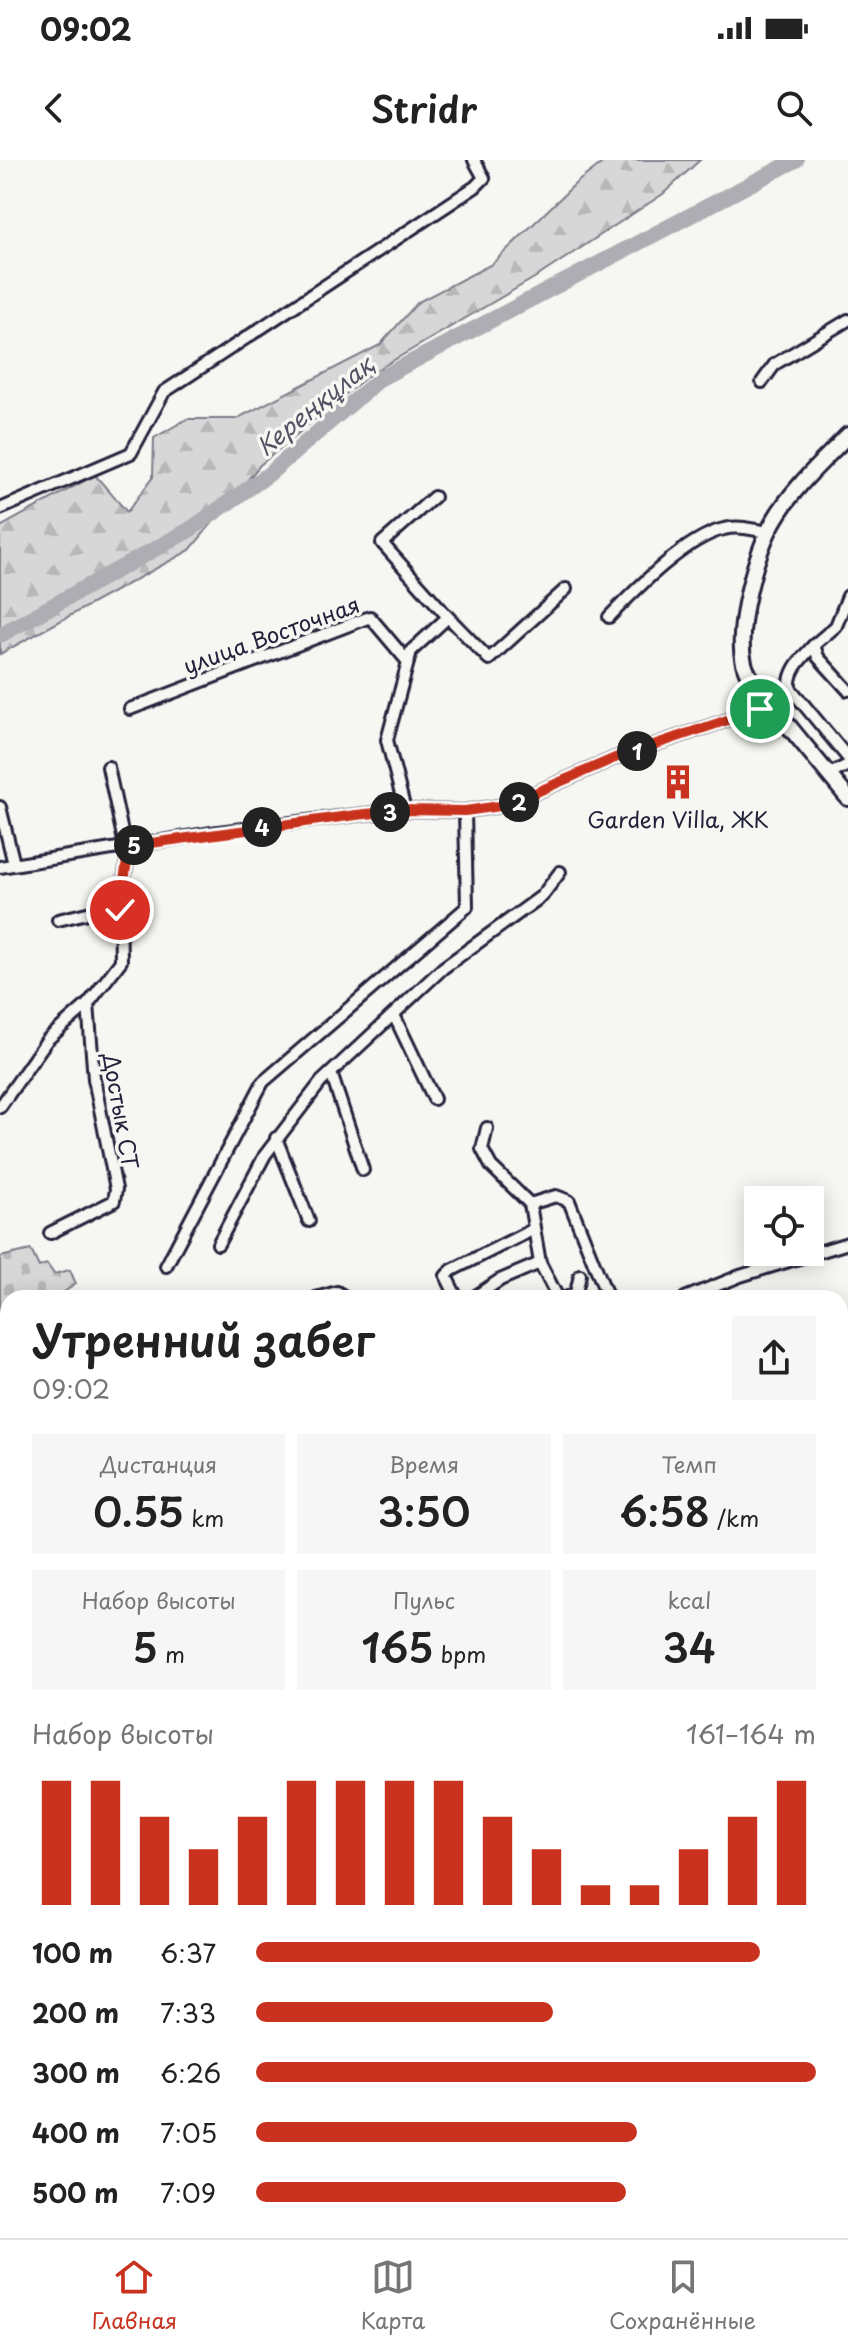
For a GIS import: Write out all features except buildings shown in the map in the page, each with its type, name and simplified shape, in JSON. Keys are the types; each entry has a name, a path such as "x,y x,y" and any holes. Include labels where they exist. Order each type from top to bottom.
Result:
{"street":[{"path":"0,509 131,453 164,392 475,187 484,178 474,160"},
{"path":"762,382 775,364 848,320"},
{"path":"848,435 791,497 768,532 746,609 744,662 766,700 848,798"},
{"path":"434,497 382,543 489,659 566,589"},
{"path":"609,617 660,569 707,535 730,528 768,532"},
{"path":"848,596 836,626 814,645 789,679 790,688 848,758"},
{"name":"улица Восточная","path":"130,709 370,617 408,662"},
{"path":"405,810 387,740 411,651 448,617"},
{"path":"814,645 818,657 848,690"},
{"path":"0,867 127,846 405,810 465,811 524,800 615,758 760,709 766,700"},
{"path":"828,775 848,765"},
{"path":"0,1107 47,1040 88,1004 121,961 120,905 127,846 108,767"},
{"path":"0,807 14,864"},
{"path":"166,1266 263,1082 467,907 465,811"},
{"path":"218,1244 276,1138 331,1073 443,968 542,896 560,872"},
{"path":"58,920 120,905"},
{"name":"Достык СТ","path":"50,1233 114,1201 116,1189 94,1079 88,1004"},
{"path":"394,1015 434,1099"},
{"path":"331,1073 363,1170"},
{"path":"487,1128 482,1149 491,1166 530,1204 540,1263 554,1290"},
{"path":"276,1138 309,1221"},
{"path":"530,1204 556,1196 569,1201 605,1290"},
{"path":"453,1290 446,1276 452,1270 534,1229"},
{"path":"705,1290 848,1243"},
{"path":"485,1290 540,1263"},
{"path":"577,1290 580,1275"}],"green space":[{"path":"606,160 700,160 663,194 541,274 370,374 260,465 190,550 0,654 0,527 95,475 127,512 153,477 154,438 187,419 236,419 380,345 418,302 492,264 576,183"},
{"path":"31,1250 39,1267 47,1264 54,1274 70,1270 76,1284 67,1290 0,1290 0,1257"}],"waterway":[{"name":"Кереңқұлақ","path":"0,635 191,529 269,474 381,378 796,160"}],"place":[{"name":"Garden Villa, ЖК","path":"678,782"}],"route":[{"path":"120,910 129,846 356,815 405,810 465,811 507,805 588,773 615,758 760,709"}]}
